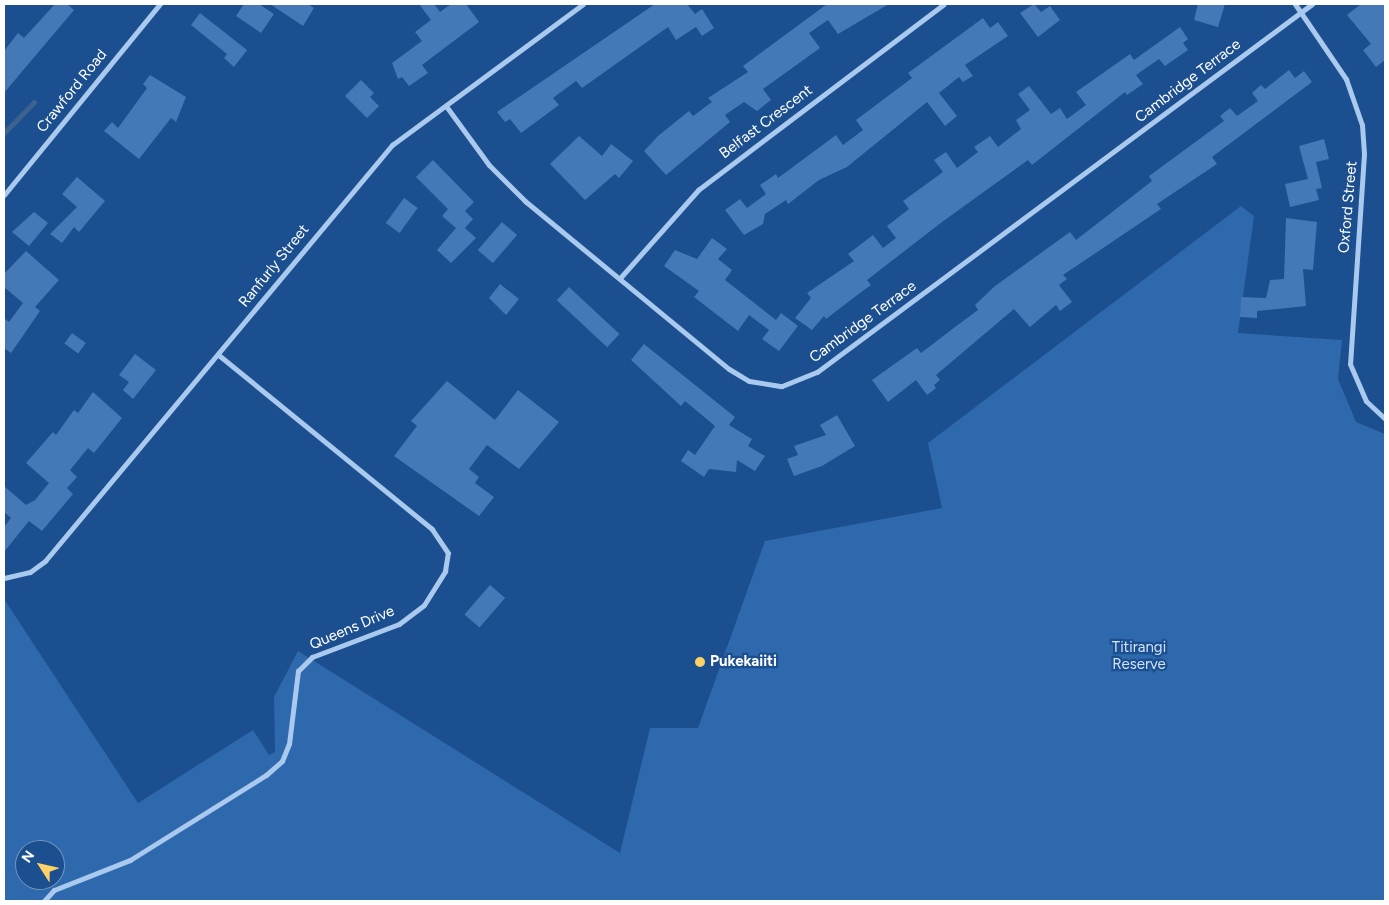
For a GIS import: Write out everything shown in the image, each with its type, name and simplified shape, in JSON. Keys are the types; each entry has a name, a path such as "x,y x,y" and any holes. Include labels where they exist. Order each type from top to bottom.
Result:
{"street":[{"name":"Crawford Road","path":"4,195 160,4"},
{"name":"Ranfurly Street","path":"4,578 17,577 45,561 219,355 392,145 583,4"},
{"name":"Belfast Crescent","path":"620,278 698,190 944,4"},
{"name":"Oxford Street","path":"1295,4 1346,78 1362,126 1364,154 1350,364 1366,401 1385,419"},
{"name":"Cambridge Terrace","path":"446,106 505,184 735,373 767,385 797,382 825,366 1312,4"},
{"name":"Queens Drive","path":"44,901 54,890 130,860 266,775 282,761 289,744 298,671 312,657 399,624 424,605 441,579 448,553 432,529 219,355"}],"green space":[{"name":"Titirangi Reserve","path":"1241,206 1254,216 1238,333 1342,340 1338,379 1356,422 1385,434 1385,901 4,901 4,599 138,803 253,730 269,755 275,752 274,697 298,651 620,853 650,728 698,728 765,541 942,508 928,443"}],"building":[{"path":"55,4 67,4 74,10 4,93 4,51 18,33 24,38"},
{"path":"244,4 259,4 274,14 261,33 236,16"},
{"path":"270,4 308,4 314,8 303,26"},
{"path":"419,4 434,4 440,12 451,4 466,4 479,22 422,65 428,73 409,86 402,77 398,79 392,63 422,41 415,32 431,20"},
{"path":"655,4 687,4 695,14 702,9 714,28 702,36 696,27 676,40 668,27 582,88 576,81 553,98 559,105 521,133 510,119 505,122 497,112"},
{"path":"827,4 889,4 838,34 828,20 809,33 820,48 763,89 771,100 757,111 744,102 725,115 730,122 666,175 644,151 658,136 689,111 693,116 712,102 708,98 748,72 743,66"},
{"path":"1034,4 1041,12 1050,6 1060,20 1038,37 1020,13"},
{"path":"1198,4 1225,4 1218,27 1194,20"},
{"path":"1361,4 1385,4 1385,60 1376,67 1363,50 1371,44 1347,15"},
{"path":"200,13 247,50 234,67 224,58 227,54 191,25"},
{"path":"983,18 990,28 998,22 1008,36 965,65 973,76 963,82 959,77 939,93 957,116 945,126 927,102 847,167 819,180 788,204 786,200 765,214 763,224 744,235 725,210 740,199 747,208 766,194 760,185 776,174 778,178 836,135 843,145 863,130 856,120 912,78 908,73"},
{"path":"1180,27 1188,39 1183,43 1188,50 1165,66 1159,59 1136,75 1143,84 1127,95 1125,92 1032,165 1028,160 942,222 867,280 871,285 826,319 824,316 812,330 795,318 811,298 807,293 854,261 848,254 873,235 883,248 896,238 887,226 909,209 903,201 943,172 934,160 946,152 957,168 978,152 974,147 990,136 998,147 1021,129 1016,120 1030,110 1018,94 1029,86 1051,114 1060,108 1067,119 1086,105 1076,92 1130,54 1134,60"},
{"path":"1289,70 1295,78 1304,71 1312,82 1212,157 1217,164 1157,204 1161,209 1063,275 1067,279 1059,285 1072,302 1060,311 1056,305 1030,327 1014,309 936,375 940,380 934,385 936,388 927,395 916,380 888,402 872,380 917,348 921,353 978,310 975,305 995,286 1070,232 1076,240 1152,181 1149,176 1224,121 1220,116 1230,108 1237,116 1258,101 1252,93 1261,85 1265,89"},
{"path":"150,75 186,97 176,122 171,118 139,159 104,131 112,122 118,128 147,88 143,84"},
{"path":"361,80 374,93 370,97 379,106 367,118 345,96"},
{"path":"579,136 602,156 611,144 633,161 619,178 615,174 585,200 550,164"},
{"path":"1324,139 1329,159 1316,162 1322,188 1316,189 1319,200 1290,207 1285,184 1308,179 1299,146"},
{"path":"433,160 474,202 465,211 473,219 465,228 476,238 451,263 437,250 456,228 442,216 448,209 416,177"},
{"path":"77,177 105,201 79,232 74,227 62,243 50,234 77,207 62,194"},
{"path":"404,198 418,208 400,233 386,223"},
{"path":"34,212 48,223 29,246 12,232"},
{"path":"1286,218 1317,222 1313,270 1303,269 1306,306 1257,311 1257,318 1240,317 1241,297 1266,298 1270,280 1284,279"},
{"path":"502,222 517,235 493,263 478,250"},
{"path":"712,238 727,249 718,259 732,270 725,280 776,320 781,313 798,326 779,351 762,339 769,330 749,315 738,331 694,297 699,291 664,266 675,250 697,259"},
{"path":"26,251 59,280 35,307 40,311 11,353 4,348 4,318 9,322 23,303 4,287 4,274"},
{"path":"500,284 519,299 506,315 489,298"},
{"path":"569,287 619,334 607,347 557,300"},
{"path":"72,333 86,343 78,354 64,344"},
{"path":"644,344 735,417 729,425 752,439 748,446 765,456 755,471 737,460 736,472 709,469 704,477 681,461 688,450 695,455 715,426 685,401 681,406 631,360"},
{"path":"135,354 156,370 133,399 123,390 129,382 119,375"},
{"path":"447,381 495,420 518,390 559,422 519,469 487,445 469,469 479,477 475,483 494,497 479,516 394,456 417,426 411,421"},
{"path":"93,392 122,418 94,453 88,448 70,470 77,477 67,488 73,494 42,531 29,521 4,552 4,527 11,518 4,512 4,486 26,505 35,500 49,483 26,463 53,432 56,435 74,410 78,413"},
{"path":"837,415 855,446 822,466 794,476 787,459 798,455 794,446 826,435 820,425"},
{"path":"490,585 505,598 480,628 464,614"}],"waterway":[{"path":"4,133 34,102"}],"place":[{"name":"Pukekaiiti","path":"700,662"}]}
